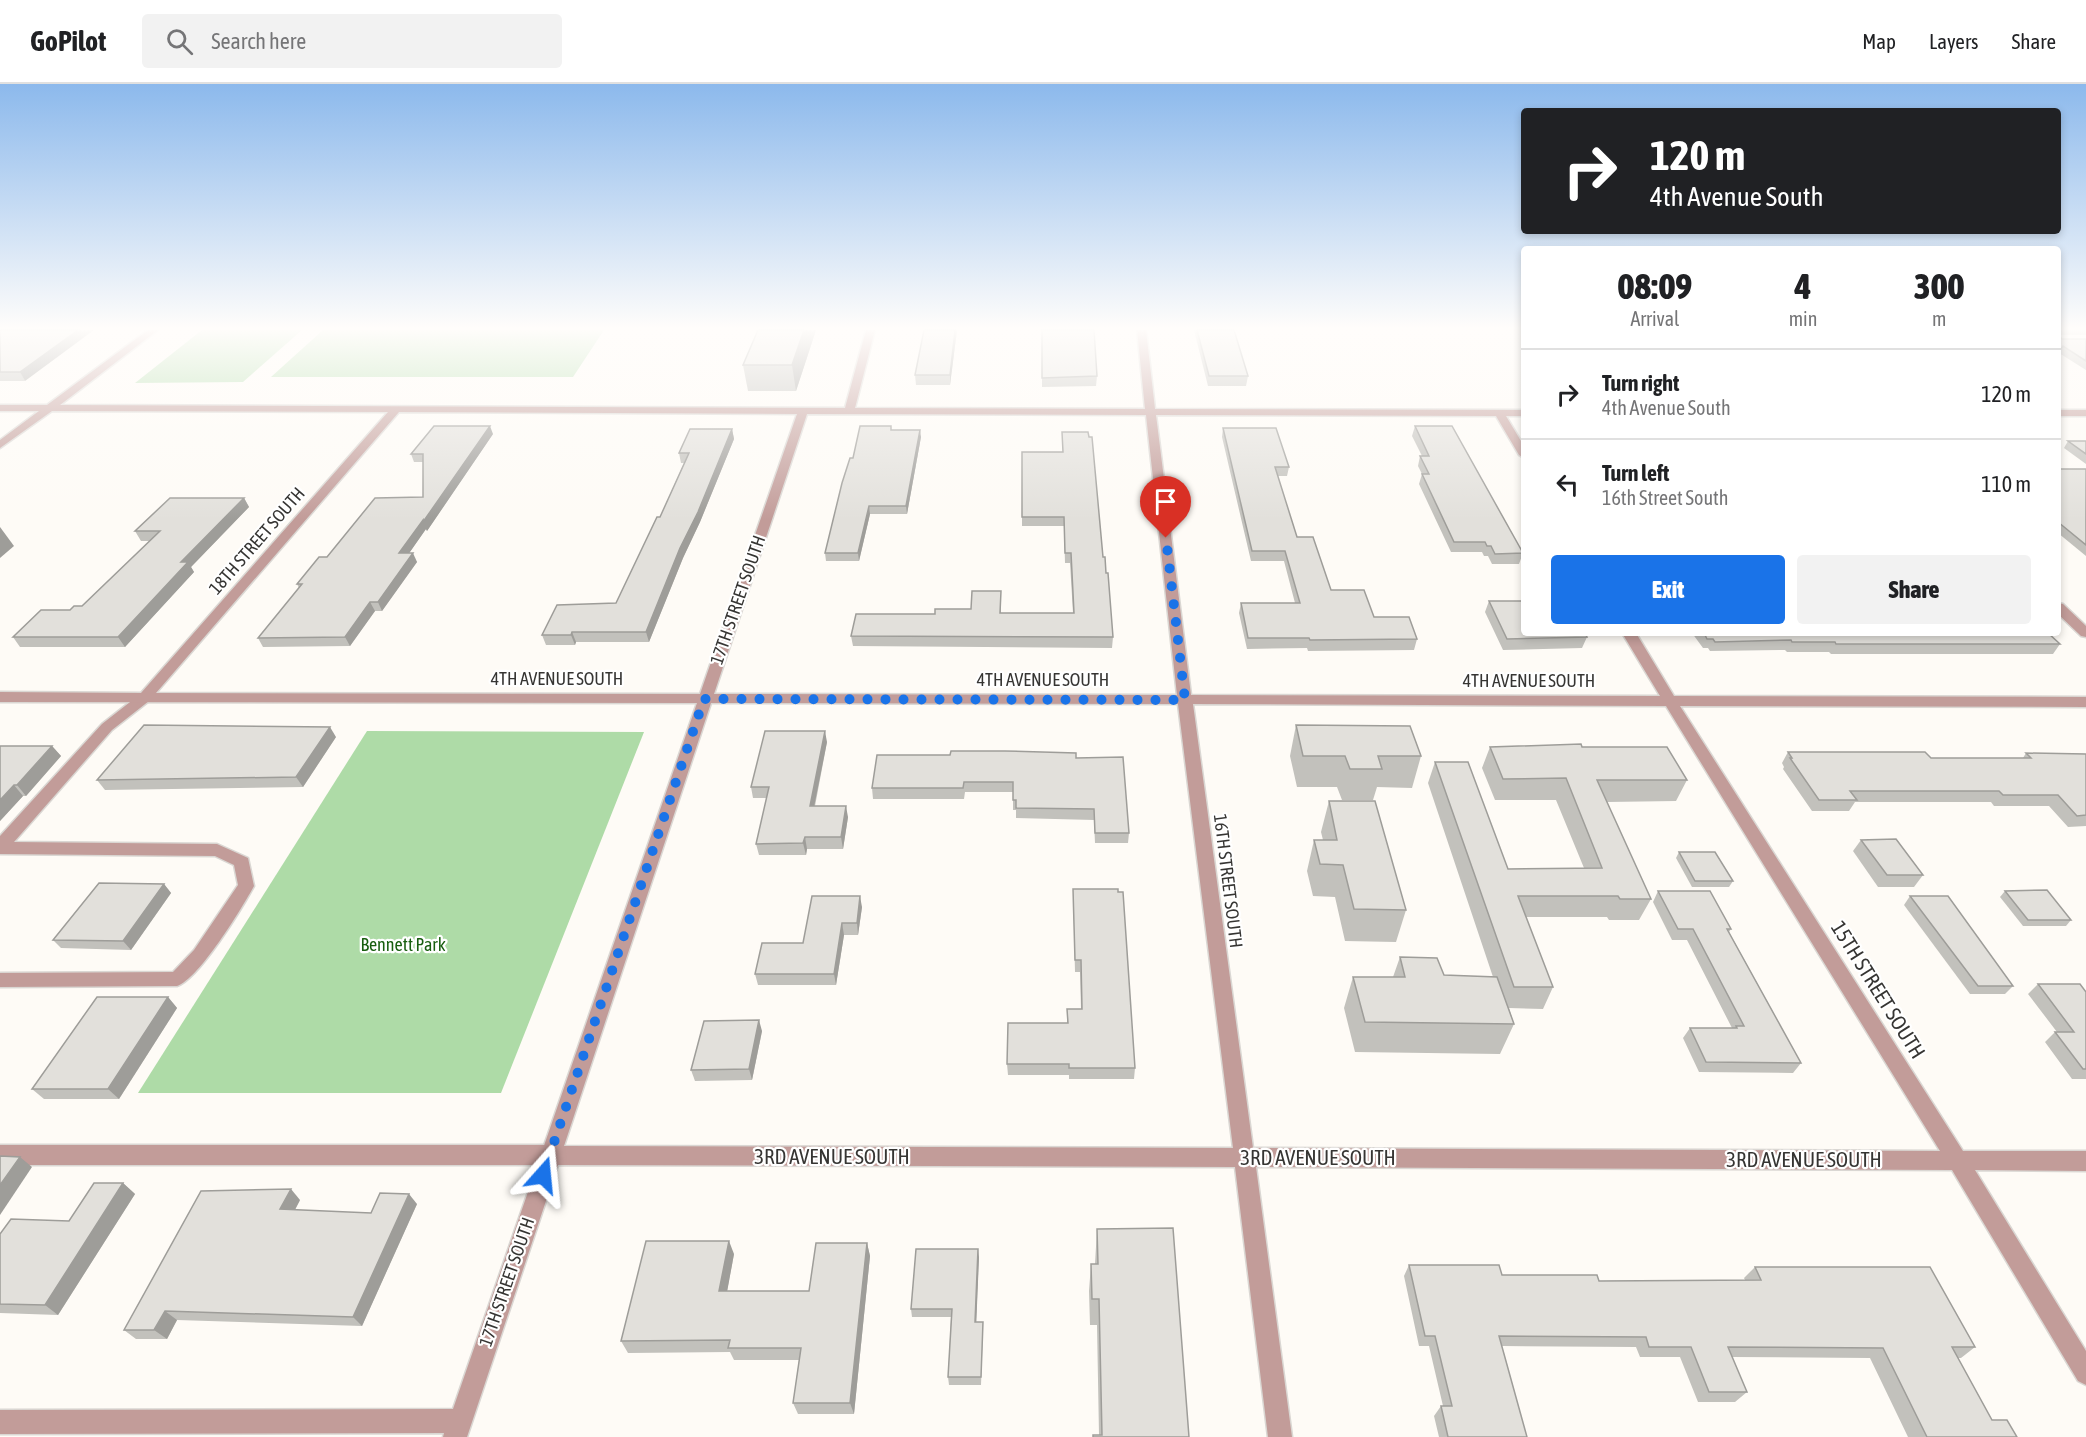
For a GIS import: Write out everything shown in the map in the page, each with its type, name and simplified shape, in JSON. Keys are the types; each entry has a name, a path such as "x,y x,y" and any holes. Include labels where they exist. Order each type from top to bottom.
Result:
{"street":[{"path":"0,445 71,393"},
{"path":"849,410 854,393"},
{"name":"16TH STREET SOUTH","path":"1149,393 1185,700 1280,1437"},
{"path":"0,408 1521,413"},
{"name":"18TH STREET SOUTH","path":"0,847 107,727 144,698 396,409"},
{"name":"17TH STREET SOUTH","path":"457,1429 802,411"},
{"path":"2061,412 2086,413"},
{"path":"1500,414 1521,450"},
{"path":"2061,610 2086,633"},
{"name":"15TH STREET SOUTH","path":"1631,636 1669,701 1958,1161 2086,1373"},
{"name":"4TH AVENUE SOUTH","path":"0,697 2086,702"},
{"path":"0,847 217,850 242,862 246,886 200,955 177,979 0,980"},
{"name":"3RD AVENUE SOUTH","path":"0,1155 2086,1161"},
{"path":"0,1422 457,1429"}],"green space":[{"name":"Bennett Park","path":"367,731 644,732 501,1093 138,1093"}],"building":[{"path":"434,426 490,426 399,553 413,553 378,602 370,602 345,637 258,638 302,584 297,584 319,557 327,557 375,498 423,497 423,454 411,454"},
{"path":"860,426 891,426 891,430 920,430 906,506 869,506 858,553 825,553 842,483 850,458 853,458"},
{"path":"1415,426 1452,426 1521,553 1495,554 1491,546 1487,546 1485,542 1454,542 1422,474 1429,474 1420,456 1429,456"},
{"path":"1223,428 1276,428 1289,467 1275,467 1297,537 1313,537 1331,590 1364,590 1374,617 1409,617 1417,639 1248,638 1241,603 1300,603 1285,551 1252,551"},
{"path":"690,429 732,429 646,632 572,632 571,635 542,635 557,605 616,603 657,517 660,517 689,453 679,453"},
{"path":"1062,432 1088,432 1089,437 1092,437 1113,637 851,636 856,614 935,614 935,609 971,609 972,591 1001,591 1000,613 1074,613 1071,553 1065,553 1064,517 1022,517 1022,452 1063,452"},
{"path":"2068,441 2086,441 2086,454"},
{"path":"2061,469 2086,469 2086,545 2061,524"},
{"path":"170,498 244,498 181,562 188,562 118,637 13,637 41,610 70,610 74,606 82,606 160,531 135,531"},
{"path":"1489,601 1521,601 1521,636 1587,637 1507,639"},
{"path":"1706,636 2051,636 2060,644 1836,644 1835,642 1792,642 1791,640 1715,642 1713,639 1707,639"},
{"path":"144,725 330,727 296,777 97,780"},
{"path":"1296,725 1410,726 1421,756 1378,756 1382,769 1350,769 1345,756 1303,756"},
{"path":"765,731 825,731 810,806 846,806 841,837 805,837 803,843 756,844 769,787 751,787"},
{"path":"1581,744 1582,747 1667,747 1687,780 1597,780 1651,899 1620,899 1618,896 1518,896 1553,987 1514,987 1435,762 1468,762 1508,869 1602,868 1566,778 1503,779 1490,747"},
{"path":"0,746 52,746 17,785 14,785 0,800"},
{"path":"951,751 1076,753 1076,758 1123,757 1129,833 1095,833 1094,809 1016,808 1016,800 1013,800 1013,782 964,782 963,788 872,788 877,755 950,755"},
{"path":"1788,752 1925,752 1931,758 2031,758 2026,753 2086,754 2086,815 2077,816 2058,795 2003,795 1999,791 1850,791 1857,800 1819,800"},
{"path":"1329,801 1375,801 1406,910 1354,909 1343,865 1320,864 1314,840 1337,840"},
{"path":"1896,839 1923,875 1887,875 1861,840"},
{"path":"1679,852 1715,852 1733,881 1695,881"},
{"path":"99,883 164,884 123,941 53,940"},
{"path":"1073,889 1118,889 1118,892 1123,892 1135,1068 1069,1068 1069,1064 1007,1064 1008,1023 1068,1023 1067,1009 1082,1009 1081,960 1075,960"},
{"path":"2047,890 2071,920 2028,920 2005,891"},
{"path":"1658,891 1710,891 1731,929 1727,929 1801,1063 1706,1062 1690,1028 1744,1026 1693,929 1678,929"},
{"path":"812,896 860,896 857,923 842,923 834,974 755,974 762,943 803,943"},
{"path":"1910,896 1948,896 2013,986 1978,986"},
{"path":"1400,957 1437,958 1444,975 1497,977 1514,1024 1365,1022 1353,977 1405,977"},
{"path":"2038,984 2080,984 2086,992 2086,1069 2083,1069 2055,1032 2074,1032"},
{"path":"97,997 168,997 108,1089 32,1089"},
{"path":"759,1020 749,1069 691,1070 704,1021"},
{"path":"0,1156 20,1157 0,1185"},
{"path":"94,1183 123,1183 45,1305 0,1304 0,1234 11,1219 69,1221"},
{"path":"291,1189 280,1209 371,1213 380,1193 409,1194 353,1317 165,1311 154,1330 124,1330 201,1191"},
{"path":"1173,1228 1189,1437 1093,1437 1093,1435 1102,1435 1099,1299 1092,1299 1091,1264 1098,1264 1097,1229"},
{"path":"646,1241 729,1241 719,1291 809,1291 816,1243 867,1243 850,1403 793,1403 801,1348 728,1348 730,1340 621,1341"},
{"path":"916,1249 978,1249 975,1322 983,1322 981,1377 948,1377 952,1309 911,1309"},
{"path":"1409,1265 1499,1265 1502,1275 1597,1275 1599,1281 1761,1280 1755,1267 1930,1267 1975,1347 1952,1347 1992,1420 2007,1420 2017,1437 1927,1437 1883,1348 1728,1347 1747,1392 1709,1392 1691,1347 1649,1347 1646,1337 1499,1336 1527,1437 1448,1437 1441,1406 1452,1406 1435,1336 1425,1336"}],"route":[{"path":"543,1175 704,699 1185,700 1166,538"}]}
